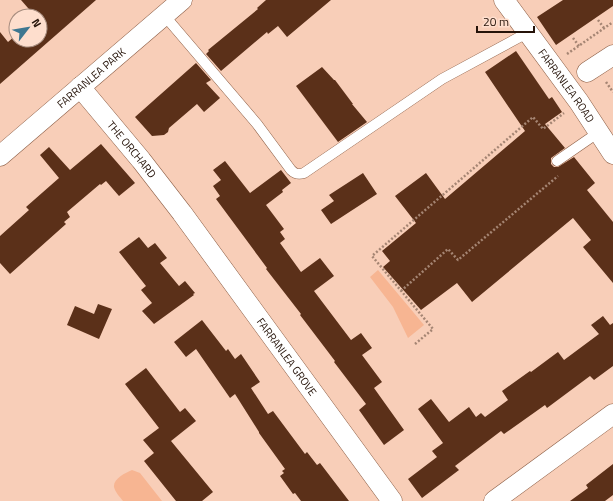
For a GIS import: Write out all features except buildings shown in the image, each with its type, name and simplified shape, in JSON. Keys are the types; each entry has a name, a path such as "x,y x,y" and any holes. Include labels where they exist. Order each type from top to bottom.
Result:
{"street":[{"name":"FARRANLEA PARK","path":"0,156 182,0"},
{"name":"FARRANLEA ROAD","path":"504,0 579,102 613,154"},
{"path":"587,72 613,55"},
{"name":"THE ORCHARD","path":"80,87 141,160 182,213"},
{"name":"FARRANLEA GROVE","path":"182,213 392,501"},
{"path":"494,501 613,414"}],"lane":[{"path":"164,15 258,124 295,174 304,173 442,79 527,32"},
{"path":"557,161 598,132"}],"path":[{"path":"598,20 604,28"},
{"path":"566,55 613,22"},
{"path":"573,38 579,46"},
{"path":"415,344 433,329 372,256 533,117 543,129 565,112 562,108"},
{"path":"401,290 448,249 458,260 559,175"}],"shaded area":[{"path":"378,270 424,325 408,338 393,307 370,277"},
{"path":"132,470 140,473 162,501 123,501 115,491 114,484 120,477"}]}
